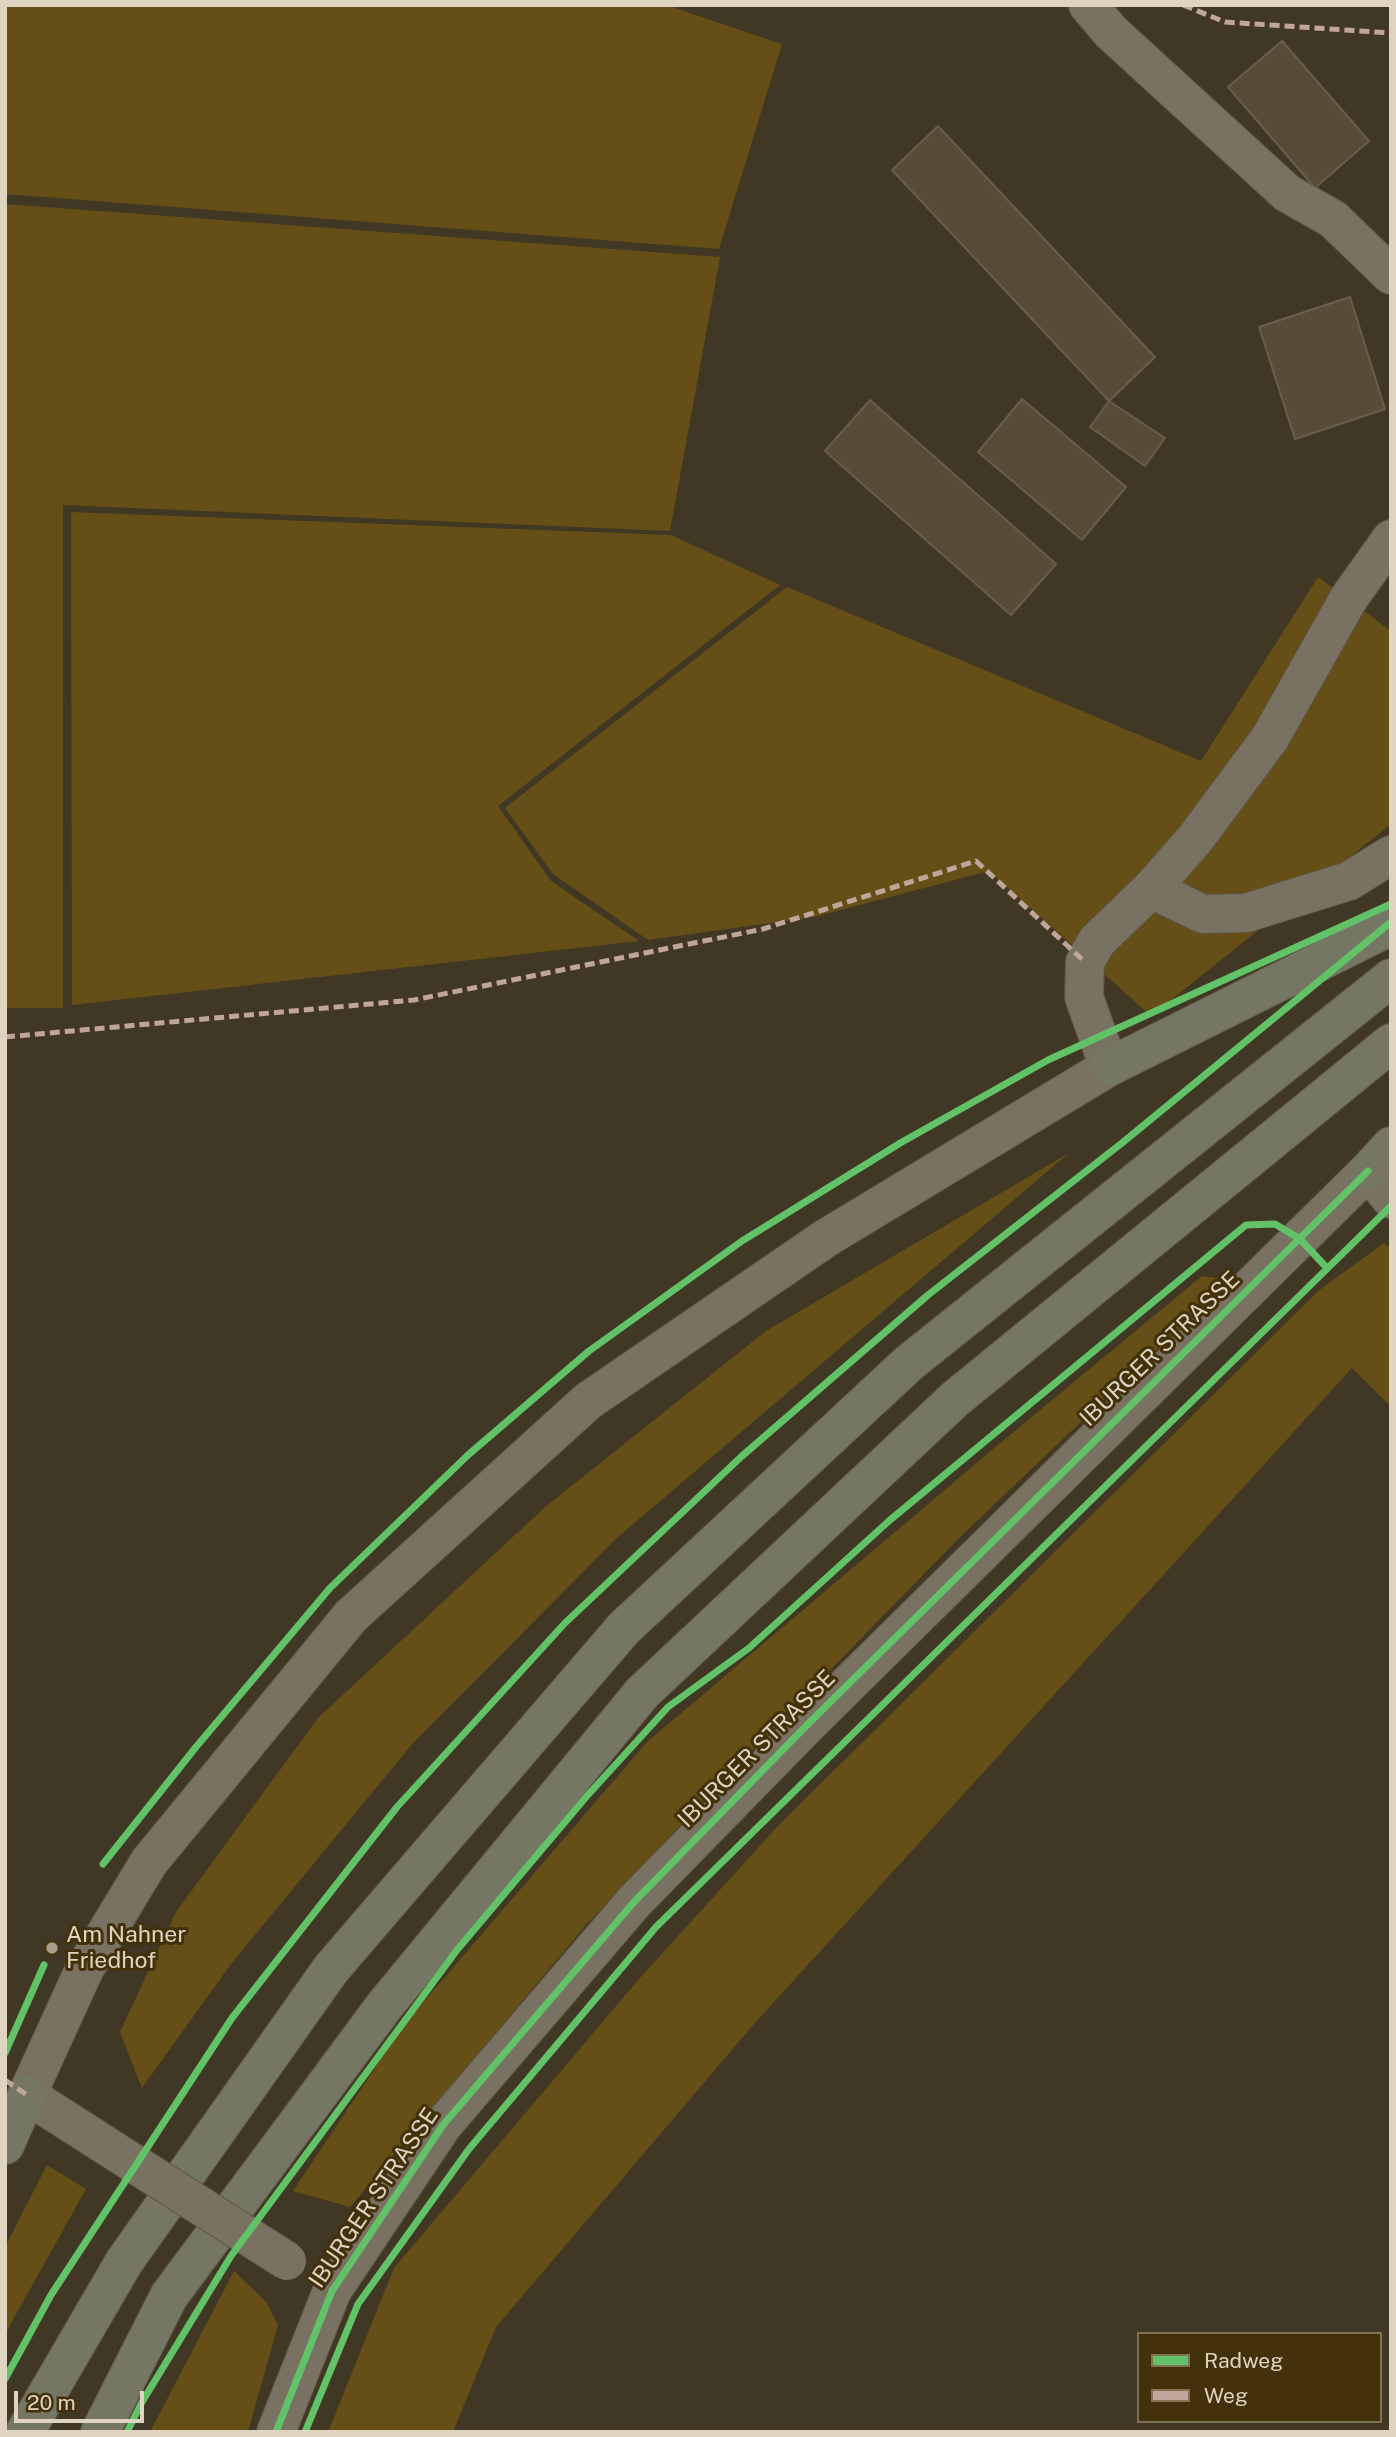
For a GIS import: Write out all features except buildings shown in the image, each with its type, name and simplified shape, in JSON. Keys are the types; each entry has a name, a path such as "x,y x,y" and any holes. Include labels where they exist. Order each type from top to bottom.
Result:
{"highway":[{"path":"1109,1067 1391,926"},
{"path":"25,2432 124,2262 331,1969 624,1628 909,1363 1391,978"},
{"path":"100,2432 169,2296 385,2005 642,1693 955,1399 1391,1043"},
{"path":"5,2145 27,2095"}],"street":[{"path":"1088,5 1111,32 1287,193 1334,219 1391,275"},
{"path":"27,2095 85,1968 149,1862 351,1616 588,1401 826,1238 1109,1067 1084,997 1085,962 1097,941 1151,889 1195,839 1270,738 1349,598 1391,539"},
{"path":"1151,889 1203,914 1246,913 1349,881 1391,855"},
{"name":"IBURGER STRASSE","path":"276,2432 331,2291 443,2125 634,1902 807,1725 1383,1172"},
{"name":"IBURGER STRASSE","path":"27,2095 331,2291"}],"shaded area":[{"path":"5,5 666,5 782,44 719,249 5,194"},
{"path":"5,204 720,257 670,531 63,505 63,1008 5,1008"},
{"path":"71,512 671,535 780,585 498,806 551,881 639,941 72,1005"},
{"path":"1318,577 1391,631 1391,824 1151,1016 989,871 814,917 648,940 553,874 505,808 787,587 1201,761"},
{"path":"1069,1153 618,1537 413,1743 231,1964 142,2088 120,2032 176,1912 318,1718 545,1507 766,1331"},
{"path":"1384,1243 1391,1249 1391,1407 1352,1368 754,2024 496,2327 453,2432 328,2432 394,2268 639,1979 777,1827 1318,1291"},
{"path":"1202,1276 1230,1280 958,1539 731,1772 586,1925 350,2207 293,2191 403,2026 647,1742"},
{"path":"47,2165 86,2189 5,2334 5,2247"},
{"path":"234,2271 267,2303 278,2325 248,2432 150,2432"}],"marked path":[{"path":"1183,5 1225,22 1391,33"},
{"path":"5,1037 414,1000 763,929 976,861 1085,962"},
{"path":"5,2080 27,2095"}],"cycle path":[{"path":"103,1864 196,1747 330,1588 468,1455 589,1351 742,1241 902,1142 1048,1060 1391,904"},
{"path":"5,2379 51,2295 232,2018 397,1807 565,1623 742,1456 928,1295 1122,1143 1391,922"},
{"path":"276,2432 332,2291 443,2125 634,1902 807,1725 1368,1171"},
{"path":"305,2432 358,2304 469,2149 656,1927 1391,1206"},
{"path":"127,2432 142,2402 231,2256 457,1950 586,1797 668,1707 749,1648 890,1520 1246,1225 1275,1224 1300,1239 1327,1268"},
{"path":"5,2053 44,1965"}],"place":[{"name":"Am Nahner Friedhof","path":"52,1948"}]}
